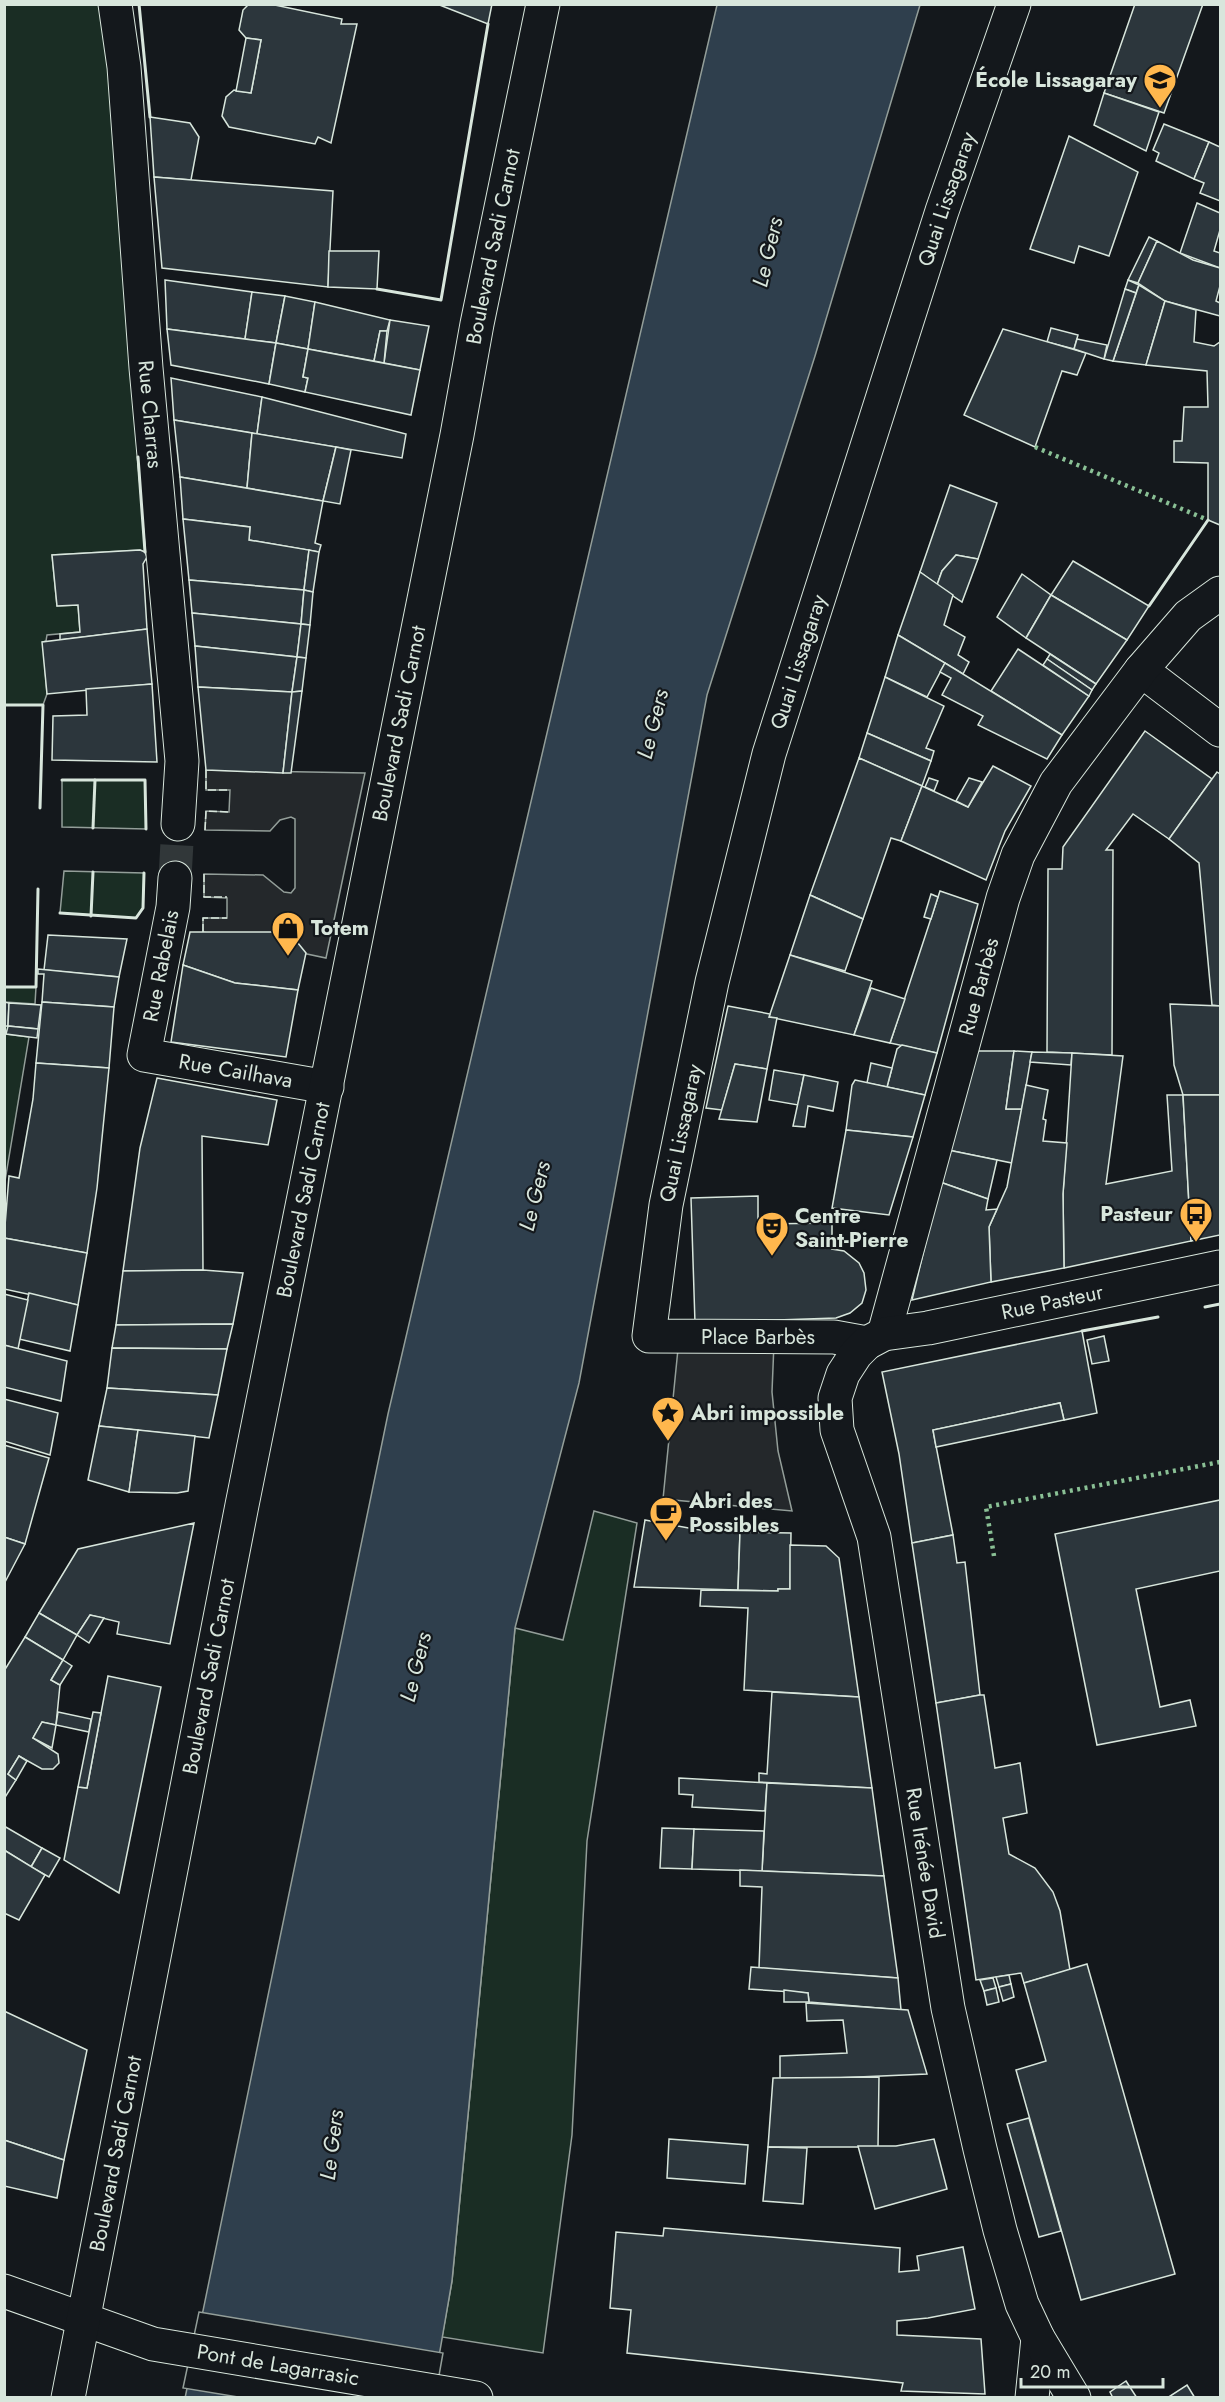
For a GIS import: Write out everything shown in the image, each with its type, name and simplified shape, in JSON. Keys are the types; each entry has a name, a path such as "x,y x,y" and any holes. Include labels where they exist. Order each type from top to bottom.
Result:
{"main road":[{"name":"Rue Charras","path":"115,4 123,67 146,368 182,761 178,824"},
{"name":"Boulevard Sadi Carnot","path":"69,2397 242,1505 543,4"},
{"name":"Quai Lissagaray","path":"649,1336 666,1204 712,982 769,754 942,211 1014,4"},
{"name":"Rue Barbès","path":"875,1339 1003,898 1018,855 1056,783 1141,670 1188,615 1221,593"},
{"path":"1141,670 1221,730"},
{"name":"Rue Rabelais","path":"144,1055 173,907 175,878"},
{"name":"Rue Cailhava","path":"144,1055 327,1087"},
{"name":"Rue Pasteur","path":"875,1339 1221,1267"},
{"name":"Place Barbès","path":"649,1336 875,1339"},
{"name":"Rue Irénée David","path":"875,1339 856,1354 843,1374 835,1398 837,1430 874,1537 951,2019 1000,2230 1022,2304 1038,2338 1074,2397"},
{"name":"Pont de Lagarrasic","path":"4,2291 153,2344 476,2397"},
{"path":"1031,2396 1038,2338"}],"green space":[{"path":"5,5 99,5 109,69 145,552 140,550 52,555 57,606 78,605 80,632 47,635 46,641 43,642 47,694 43,705 5,705"},
{"path":"62,780 145,780 146,829 62,827"},
{"path":"64,871 144,873 143,908 136,918 60,913"},
{"path":"5,987 36,987 35,1004 5,1002"},
{"path":"5,1026 8,1026 7,1034 29,1037 5,1181"},
{"path":"594,1511 637,1523 587,1841 572,2135 543,2353 442,2337 452,2281 515,1628 563,1640"}],"shaded area":[{"path":"206,770 365,773 326,958 203,932 203,918 227,918 227,898 204,897 204,874 263,875 284,892 291,893 295,888 295,819 291,817 280,820 270,831 205,830 206,811 229,812 230,790 206,790"},
{"path":"774,1343 772,1392 778,1451 792,1511 663,1499 678,1349"}],"water":[{"name":"Le Gers","path":"717,5 920,5 815,356 707,695 579,1383 515,1628 452,2281 432,2397 185,2398 388,1414"}],"pier":[{"path":"199,2312 443,2353 435,2398 238,2397 183,2388"}],"building":[{"path":"249,4 270,4 342,19 341,24 357,24 331,143 318,137 315,144 229,127 222,116 226,97 234,90 251,93 261,40 246,38 239,30 243,10"},
{"path":"437,4 492,4 488,24"},
{"path":"1135,4 1203,4 1164,113 1104,93"},
{"path":"246,38 261,40 251,93 236,91"},
{"path":"1104,93 1159,112 1146,151 1094,125"},
{"path":"150,117 190,123 199,137 191,180 154,177"},
{"path":"1164,124 1209,142 1194,179 1156,161 1159,153 1153,150"},
{"path":"1069,136 1138,172 1109,256 1079,246 1074,263 1030,249"},
{"path":"1209,142 1220,147 1220,201 1200,193 1204,183 1194,179"},
{"path":"154,177 333,191 328,287 162,268"},
{"path":"1197,203 1220,213 1220,230 1214,251 1220,253 1220,268 1180,253"},
{"path":"1149,237 1157,241 1138,283 1128,280"},
{"path":"1157,241 1193,260 1220,268 1220,286 1216,301 1220,303 1220,316 1165,301 1138,283"},
{"path":"329,251 379,251 377,289 328,287"},
{"path":"165,280 252,292 245,339 167,329"},
{"path":"1128,280 1139,285 1136,293 1125,289"},
{"path":"1139,285 1165,301 1146,365 1113,361"},
{"path":"1125,289 1136,293 1113,361 1104,359"},
{"path":"252,292 285,296 276,343 245,339"},
{"path":"285,296 315,302 308,349 276,343"},
{"path":"1165,301 1196,310 1194,342 1214,346 1220,342 1220,525 1208,520 1208,463 1174,462 1174,441 1182,441 1184,407 1208,407 1207,371 1146,365"},
{"path":"315,302 390,320 387,331 380,331 374,361 308,349"},
{"path":"390,320 429,326 420,370 384,363"},
{"path":"1051,328 1078,335 1074,349 1047,342"},
{"path":"167,329 276,343 269,384 171,365"},
{"path":"1003,329 1086,353 1077,375 1062,371 1035,447 964,415"},
{"path":"380,331 387,331 384,363 374,361"},
{"path":"1077,339 1107,345 1104,359 1074,349"},
{"path":"276,343 308,349 303,377 308,378 305,392 269,384"},
{"path":"308,349 420,370 411,415 305,392 308,378 303,377"},
{"path":"171,378 262,397 257,434 174,420"},
{"path":"262,397 406,434 402,458 257,434"},
{"path":"174,420 252,433 247,488 180,477"},
{"path":"252,433 336,447 323,501 247,488"},
{"path":"336,447 351,450 340,504 323,501"},
{"path":"180,477 323,501 315,543 321,545 319,552 249,540 250,527 183,519"},
{"path":"950,485 997,503 978,559 956,555 942,571 937,585 920,572"},
{"path":"183,519 250,527 249,540 309,550 304,590 189,580"},
{"path":"140,550 145,552 147,557 143,564 147,629 60,640 60,634 80,632 78,605 57,606 52,555"},
{"path":"309,550 319,552 313,592 304,590"},
{"path":"956,555 978,559 962,602 937,585 942,571"},
{"path":"1073,561 1149,606 1127,640 1051,595"},
{"path":"920,572 953,595 944,625 965,637 958,655 969,662 963,674 898,635"},
{"path":"1022,574 1051,595 1026,638 997,617"},
{"path":"189,580 304,590 301,624 192,613"},
{"path":"304,590 313,592 310,625 301,624"},
{"path":"1051,595 1127,640 1096,684 1026,638"},
{"path":"192,613 301,624 297,657 195,646"},
{"path":"301,624 310,625 306,658 297,657"},
{"path":"147,629 152,684 47,694 42,642"},
{"path":"898,635 945,663 927,697 885,677"},
{"path":"195,646 297,657 292,692 198,687"},
{"path":"1018,649 1089,696 1062,735 991,691"},
{"path":"1050,654 1096,684 1092,690 1047,659"},
{"path":"297,657 306,658 302,691 292,692"},
{"path":"1047,659 1092,690 1089,696 1043,665"},
{"path":"945,663 1062,735 1047,759 978,725 983,716 942,695 951,678 940,672"},
{"path":"885,677 944,706 926,748 934,751 931,761 867,733"},
{"path":"152,684 157,762 52,760 53,716 87,715 86,689"},
{"path":"198,687 292,692 283,773 206,770"},
{"path":"302,691 291,773 283,773 292,692"},
{"path":"1145,731 1212,779 1169,839 1133,814 1106,850 1113,850 1112,1055 1047,1052 1048,869 1062,869 1063,847"},
{"path":"867,733 931,761 922,786 859,758"},
{"path":"859,758 922,786 901,841 891,838 863,919 810,895"},
{"path":"993,766 1031,786 1005,831 986,880 901,841 922,786 968,807"},
{"path":"1217,772 1220,774 1220,1006 1212,1005 1199,863 1169,839"},
{"path":"929,778 938,781 934,791 925,787"},
{"path":"969,778 982,782 968,807 956,801"},
{"path":"940,891 978,904 937,1053 890,1043"},
{"path":"931,894 938,897 931,919 924,917"},
{"path":"810,895 863,919 845,971 790,955"},
{"path":"190,932 289,932 306,953 298,990 235,983 183,965"},
{"path":"48,935 127,939 119,977 44,970"},
{"path":"790,955 872,981 854,1035 769,1017"},
{"path":"183,965 235,983 298,990 286,1057 171,1042"},
{"path":"38,969 119,977 114,1007 42,1002 44,974 38,974"},
{"path":"871,988 905,999 890,1043 854,1035"},
{"path":"4,1002 9,1003 8,1026 4,1026"},
{"path":"42,1002 114,1007 109,1068 36,1063"},
{"path":"9,1003 41,1005 38,1029 8,1026"},
{"path":"1170,1004 1220,1006 1220,1095 1183,1095 1174,1065"},
{"path":"728,1006 770,1014 769,1017 777,1018 767,1069 735,1064 722,1110 706,1108"},
{"path":"8,1026 38,1029 37,1038 6,1034"},
{"path":"902,1045 937,1053 925,1095 887,1087 897,1049"},
{"path":"975,1051 1014,1051 1006,1109 1022,1109 1012,1163 948,1150"},
{"path":"1014,1051 1032,1052 1022,1109 1006,1109"},
{"path":"1032,1052 1072,1053 1071,1065 1030,1062"},
{"path":"1072,1053 1123,1056 1106,1184 1172,1171 1167,1095 1183,1095 1191,1241 1064,1268 1063,1194"},
{"path":"36,1063 109,1068 97,1188 87,1253 4,1238 9,1176 19,1178 33,1099"},
{"path":"871,1063 892,1068 887,1087 867,1083"},
{"path":"735,1064 767,1069 757,1122 719,1119"},
{"path":"774,1070 804,1075 798,1105 769,1100"},
{"path":"804,1075 838,1082 833,1111 808,1106 805,1127 793,1126"},
{"path":"157,1078 277,1100 268,1145 202,1136 203,1270 123,1271 140,1148"},
{"path":"855,1080 925,1095 913,1137 846,1130 852,1085"},
{"path":"1026,1085 1048,1090 1043,1119 1046,1120 1043,1141 1067,1143 1063,1194 1064,1268 991,1282 989,1227 1007,1187"},
{"path":"1183,1095 1220,1095 1220,1235 1191,1241"},
{"path":"846,1130 913,1137 889,1215 832,1208"},
{"path":"948,1150 997,1160 988,1199 940,1182"},
{"path":"940,1182 988,1199 986,1210 997,1209 989,1227 991,1282 912,1300"},
{"name":"Centre Saint-Pierre","path":"758,1196 758,1224 832,1223 832,1249 844,1251 859,1263 864,1273 866,1290 862,1303 850,1313 836,1318 695,1323 691,1198"},
{"path":"4,1238 87,1253 78,1305 4,1289"},
{"path":"203,1270 243,1273 233,1324 116,1325 123,1271"},
{"path":"29,1293 78,1305 70,1351 19,1339"},
{"path":"4,1294 28,1300 18,1349 4,1345"},
{"path":"233,1324 227,1349 112,1348 116,1325"},
{"path":"1082,1331 1097,1413 1064,1420 1060,1403 933,1430 953,1535 912,1543 899,1454 882,1372"},
{"path":"1104,1336 1109,1361 1092,1364 1087,1340"},
{"path":"4,1345 67,1361 61,1401 4,1387"},
{"path":"112,1348 227,1349 218,1395 107,1388"},
{"path":"107,1388 218,1395 209,1438 99,1426"},
{"path":"4,1399 58,1413 50,1455 4,1441"},
{"path":"1060,1403 1064,1420 936,1447 933,1430"},
{"path":"99,1426 138,1430 129,1492 88,1480"},
{"path":"138,1430 195,1436 188,1491 177,1493 129,1492"},
{"path":"4,1445 49,1458 25,1544 4,1537"},
{"path":"1220,1500 1220,1571 1136,1589 1160,1707 1190,1700 1196,1726 1097,1745 1055,1534"},
{"path":"645,1520 705,1531 740,1532 738,1590 634,1587"},
{"path":"194,1523 170,1644 117,1634 119,1622 90,1615 77,1635 39,1613 78,1549"},
{"path":"740,1532 791,1533 790,1589 738,1590"},
{"path":"953,1535 957,1563 965,1562 980,1695 936,1703 912,1543"},
{"path":"4,1537 25,1544 4,1584"},
{"path":"790,1545 826,1546 839,1558 859,1697 744,1690 748,1608 700,1606 701,1590 778,1591 778,1589 790,1589"},
{"path":"39,1613 77,1635 63,1660 25,1637"},
{"path":"90,1615 104,1618 89,1643 77,1635"},
{"path":"25,1637 63,1660 51,1680 60,1685 56,1725 42,1722 33,1738 58,1754 59,1763 53,1769 42,1769 19,1756 8,1774 16,1780 4,1799 4,1671"},
{"path":"63,1660 72,1666 60,1685 51,1680"},
{"path":"108,1676 161,1687 119,1893 64,1860 78,1787 87,1788"},
{"path":"772,1692 859,1697 872,1788 759,1782 759,1773 767,1774"},
{"path":"984,1695 995,1768 1020,1763 1027,1813 1003,1818 1009,1854 1035,1868 1053,1892 1060,1911 1070,1970 1024,1983 1021,1973 976,1980 936,1703"},
{"path":"58,1712 91,1719 89,1732 56,1725"},
{"path":"93,1712 101,1713 87,1788 78,1787"},
{"path":"42,1722 56,1725 52,1748 33,1738"},
{"path":"19,1756 27,1761 16,1780 8,1774"},
{"path":"679,1778 767,1783 765,1811 692,1807 693,1795 679,1794"},
{"path":"767,1783 872,1788 884,1876 762,1871"},
{"path":"4,1826 42,1848 31,1867 4,1850"},
{"path":"662,1828 694,1829 692,1869 660,1868"},
{"path":"694,1829 764,1831 762,1871 692,1869"},
{"path":"42,1848 60,1858 49,1877 31,1867"},
{"path":"4,1850 45,1875 19,1920 4,1913"},
{"path":"740,1870 884,1876 898,1978 759,1968 762,1887 740,1886"},
{"path":"1087,1964 1175,2274 1081,2300 1016,2070 1046,2061 1024,1983"},
{"path":"751,1967 898,1978 901,2010 809,2002 808,1993 749,1989"},
{"path":"1009,1975 1011,1984 999,1987 996,1977"},
{"path":"993,1978 996,1988 984,1991 980,1980"},
{"path":"1011,1984 1014,1997 1003,2001 999,1987"},
{"path":"996,1988 999,2002 987,2005 984,1991"},
{"path":"784,1990 808,1993 809,2002 784,2002"},
{"path":"806,2003 908,2010 927,2074 812,2079 780,2078 780,2056 847,2053 843,2020 807,2021"},
{"path":"4,2011 87,2050 64,2160 4,2140"},
{"path":"879,2077 878,2147 768,2147 773,2078"},
{"path":"1029,2118 1061,2231 1039,2237 1007,2124"},
{"path":"669,2139 748,2145 745,2184 667,2178"},
{"path":"934,2139 947,2189 875,2209 858,2146 896,2146"},
{"path":"4,2140 64,2160 57,2198 4,2186"},
{"path":"768,2147 807,2148 803,2204 763,2201"},
{"path":"664,2228 900,2248 899,2272 919,2270 917,2256 963,2247 975,2309 897,2321 897,2335 981,2339 985,2394 901,2391 903,2383 627,2353 631,2310 610,2308 616,2232 663,2236"},
{"path":"1126,2381 1137,2398 1113,2398 1110,2392"},
{"path":"1187,2385 1195,2398 1167,2398"}],"tunnel":[{"path":"175,878 178,824"}],"hedge":[{"path":"1035,447 1208,520"},
{"path":"994,1556 986,1507 1220,1462"}],"fence":[{"path":"206,770 206,790 230,790"},
{"path":"205,830 206,811 229,812"},
{"path":"204,874 204,897 227,897"},
{"path":"203,932 203,918 227,918"}],"wall":[{"path":"139,4 150,117"},
{"path":"377,289 441,300 488,24"},
{"path":"138,457 145,552"},
{"path":"1149,606 1208,520"},
{"path":"4,705 43,705 40,808"},
{"path":"62,780 145,780 146,829"},
{"path":"93,828 95,780"},
{"path":"91,916 93,872"},
{"path":"60,913 136,918 143,908 144,873"},
{"path":"4,987 36,987 38,889"},
{"path":"1205,1307 1220,1304"},
{"path":"1082,1331 1158,1317"}],"place":[{"name":"École Lissagaray","path":"1160,109"},
{"name":"Totem","path":"288,957"},
{"name":"Pasteur","path":"1196,1243"},
{"name":"Centre Saint-Pierre","path":"772,1257"},
{"name":"Abri impossible","path":"668,1442"},
{"name":"Abri des Possibles","path":"666,1542"}]}
